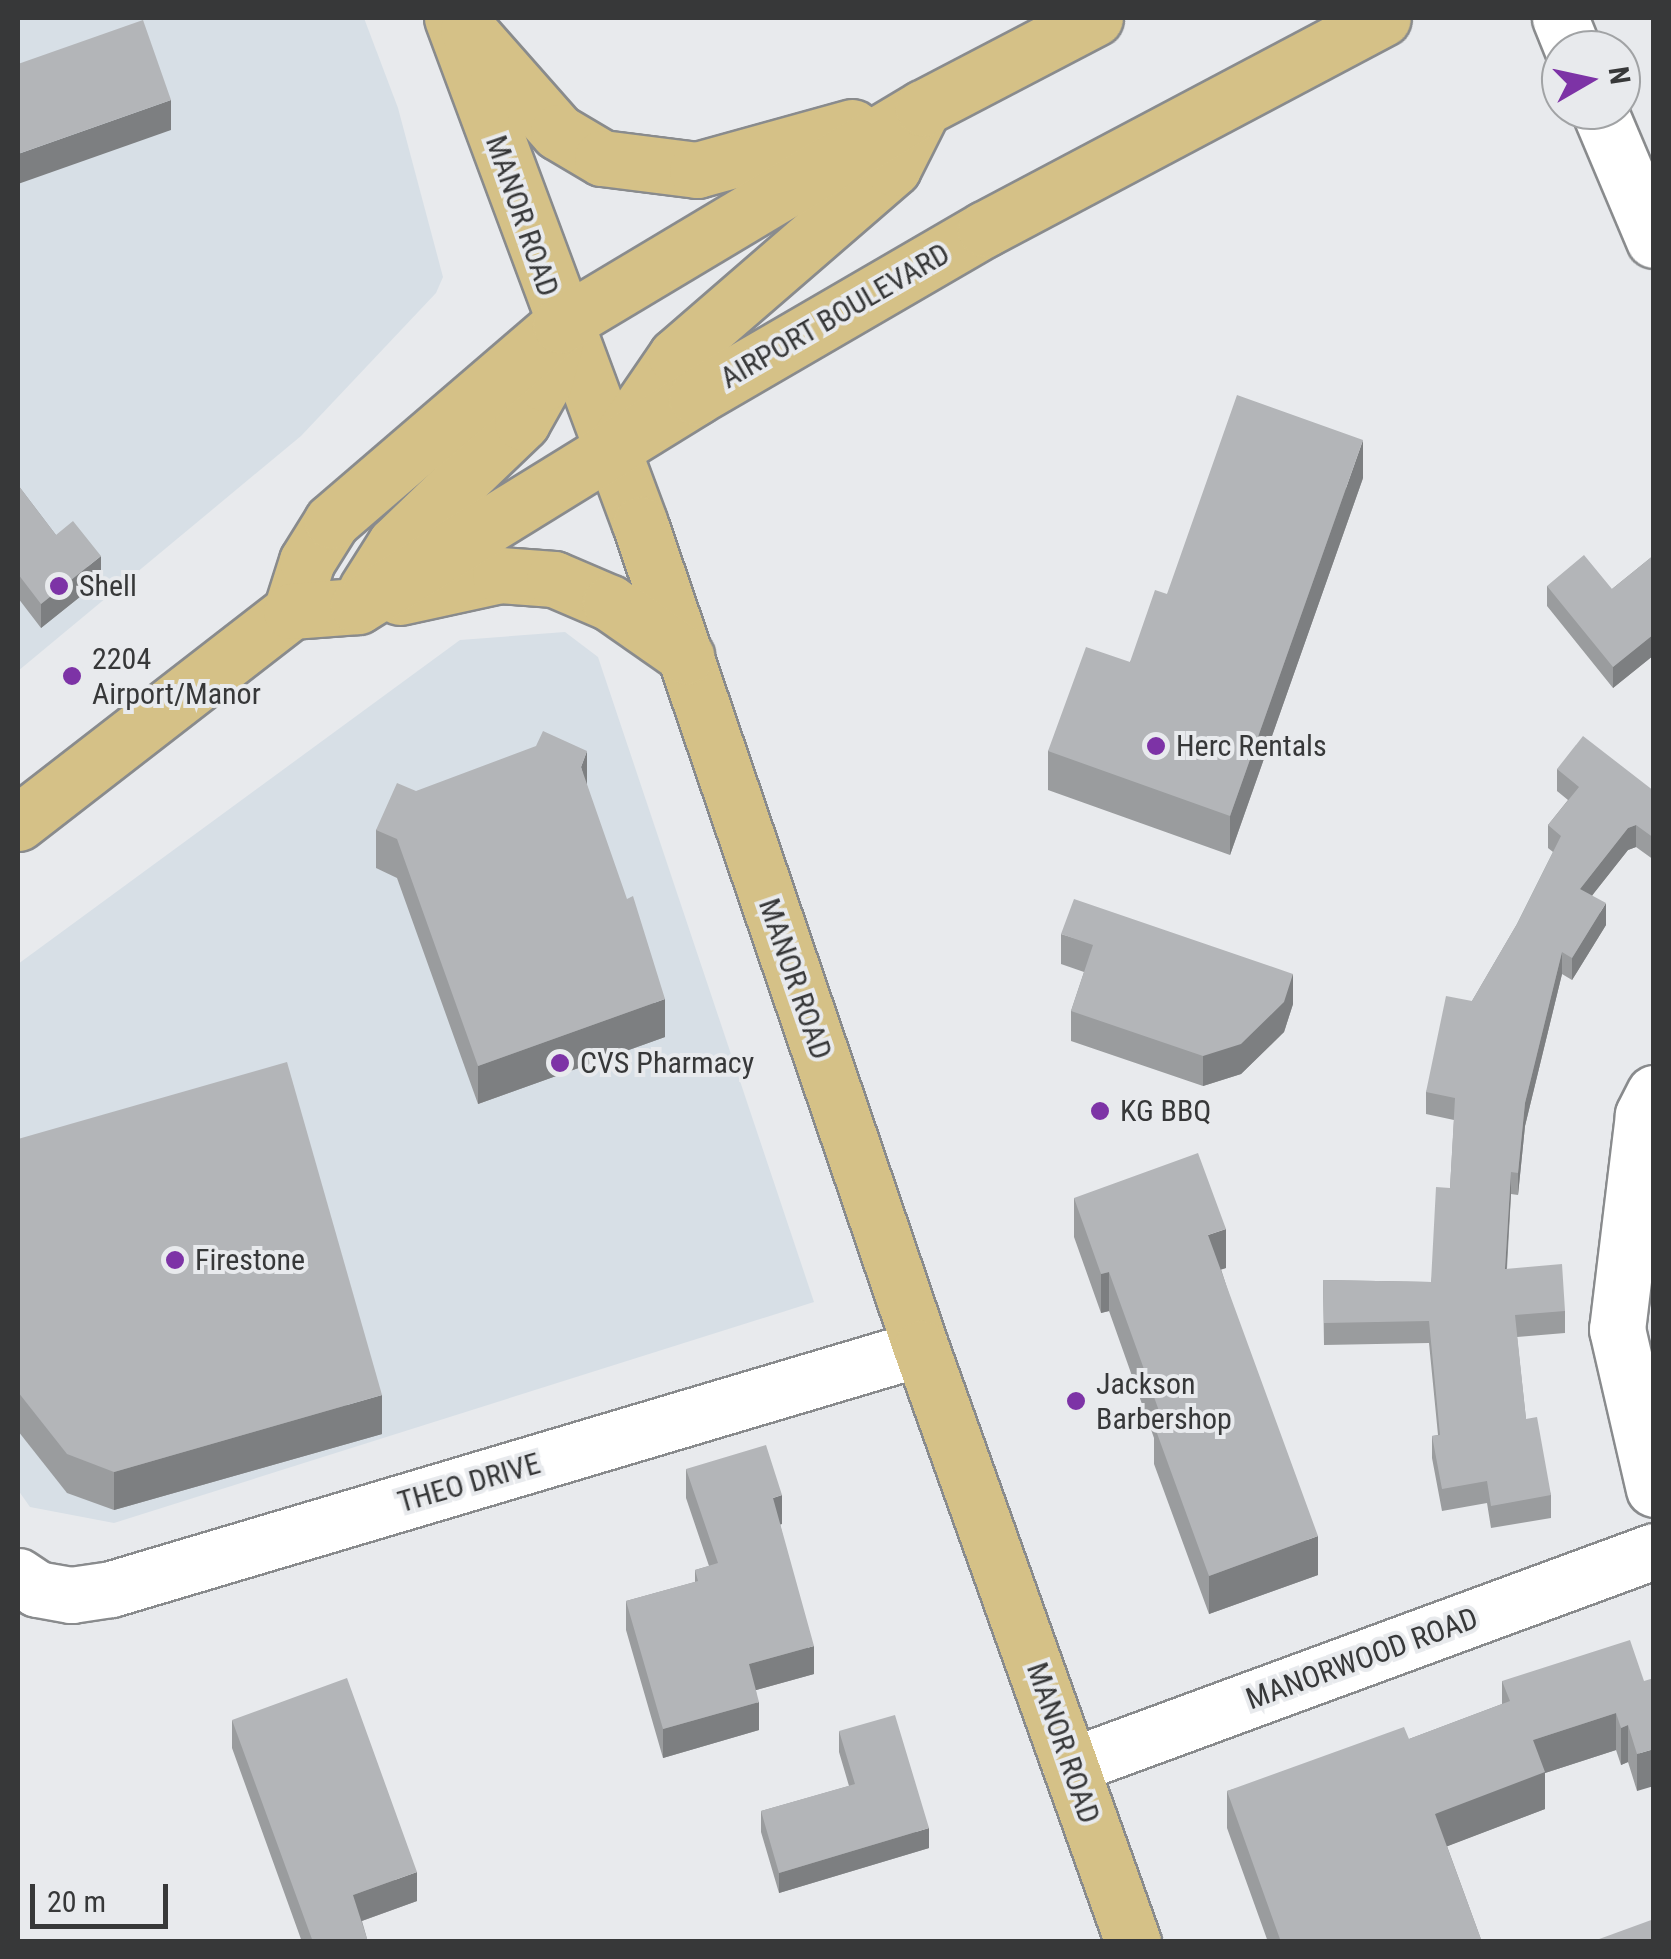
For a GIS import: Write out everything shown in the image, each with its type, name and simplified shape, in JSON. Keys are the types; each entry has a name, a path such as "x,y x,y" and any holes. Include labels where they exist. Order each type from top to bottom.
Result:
{"main road":[{"path":"455,18 558,132 602,158 697,170 923,108"},
{"name":"MANOR ROAD","path":"455,18 560,325 613,451 686,656 921,1348 1134,1942"},
{"path":"18,823 291,611 306,561 332,521 560,325 923,108 1094,18"},
{"name":"AIRPORT BOULEVARD","path":"291,611 358,606 985,229 1383,18"},
{"path":"613,451 676,356 820,238 893,168 923,108"},
{"path":"358,606 395,544 522,422 544,384 560,325"},
{"path":"358,606 500,575 554,579 610,602 686,656"}],"street":[{"path":"1607,130 1654,240"},
{"path":"1654,1093 1643,1116 1617,1329 1654,1489"},
{"name":"THEO DRIVE","path":"18,1576 37,1589 70,1594 111,1589 921,1348"},
{"name":"MANORWOOD ROAD","path":"1070,1766 1654,1551"}],"shaded area":[{"path":"18,18 364,18 398,108 443,277 436,293 301,436 18,671"},
{"path":"565,632 598,657 814,1302 114,1523 30,1507 18,1490 18,964 460,640"}],"building":[{"path":"143,20 171,100 18,154 18,64"},
{"path":"1237,395 1363,440 1230,816 1048,751 1086,647 1130,662 1155,590 1167,594"},
{"path":"18,485 56,535 73,521 101,556 41,604 18,574"},
{"path":"1584,555 1612,589 1654,555 1654,634 1613,667 1547,586"},
{"name":"CVS Pharmacy","path":"543,731 587,751 581,767 627,899 633,896 665,999 478,1066 397,839 376,830 397,783 416,791 536,746"},
{"path":"1583,736 1654,791 1654,838 1636,825 1628,828 1580,889 1606,903 1572,958 1562,952 1525,1103 1518,1173 1511,1172 1505,1269 1562,1264 1565,1311 1515,1315 1526,1419 1537,1417 1551,1495 1491,1506 1487,1481 1442,1489 1432,1436 1440,1435 1429,1321 1324,1323 1323,1280 1431,1282 1436,1187 1450,1188 1455,1098 1426,1092 1446,996 1472,1001 1517,924 1561,836 1548,825 1579,787 1557,769"},
{"path":"1074,899 1293,974 1284,1002 1241,1044 1203,1056 1071,1011 1093,945 1061,934"},
{"name":"Firestone","path":"287,1062 382,1395 114,1472 67,1454 18,1392 18,1139"},
{"path":"1198,1153 1226,1229 1208,1235 1318,1536 1209,1576 1154,1425 1163,1422 1109,1272 1101,1274 1074,1198"},
{"path":"766,1445 782,1495 773,1498 814,1646 749,1664 759,1702 663,1729 626,1601 698,1581 695,1570 718,1563 686,1469"},
{"path":"1630,1640 1644,1681 1654,1678 1654,1749 1637,1754 1628,1725 1621,1728 1616,1713 1533,1740 1545,1772 1435,1814 1482,1942 1281,1942 1227,1791 1404,1727 1409,1739 1510,1701 1502,1681"},
{"path":"347,1678 417,1872 353,1895 368,1942 313,1942 232,1720"},
{"path":"895,1715 929,1828 779,1873 761,1811 855,1784 839,1731"},
{"path":"1654,1919 1654,1942 1591,1942"}],"place":[{"name":"Shell","path":"59,586"},
{"name":"2204 Airport/Manor","path":"72,676"},
{"name":"Herc Rentals","path":"1156,746"},
{"name":"CVS Pharmacy","path":"560,1063"},
{"name":"KG BBQ","path":"1100,1111"},
{"name":"Firestone","path":"175,1260"},
{"name":"Jackson Barbershop","path":"1076,1401"}]}
